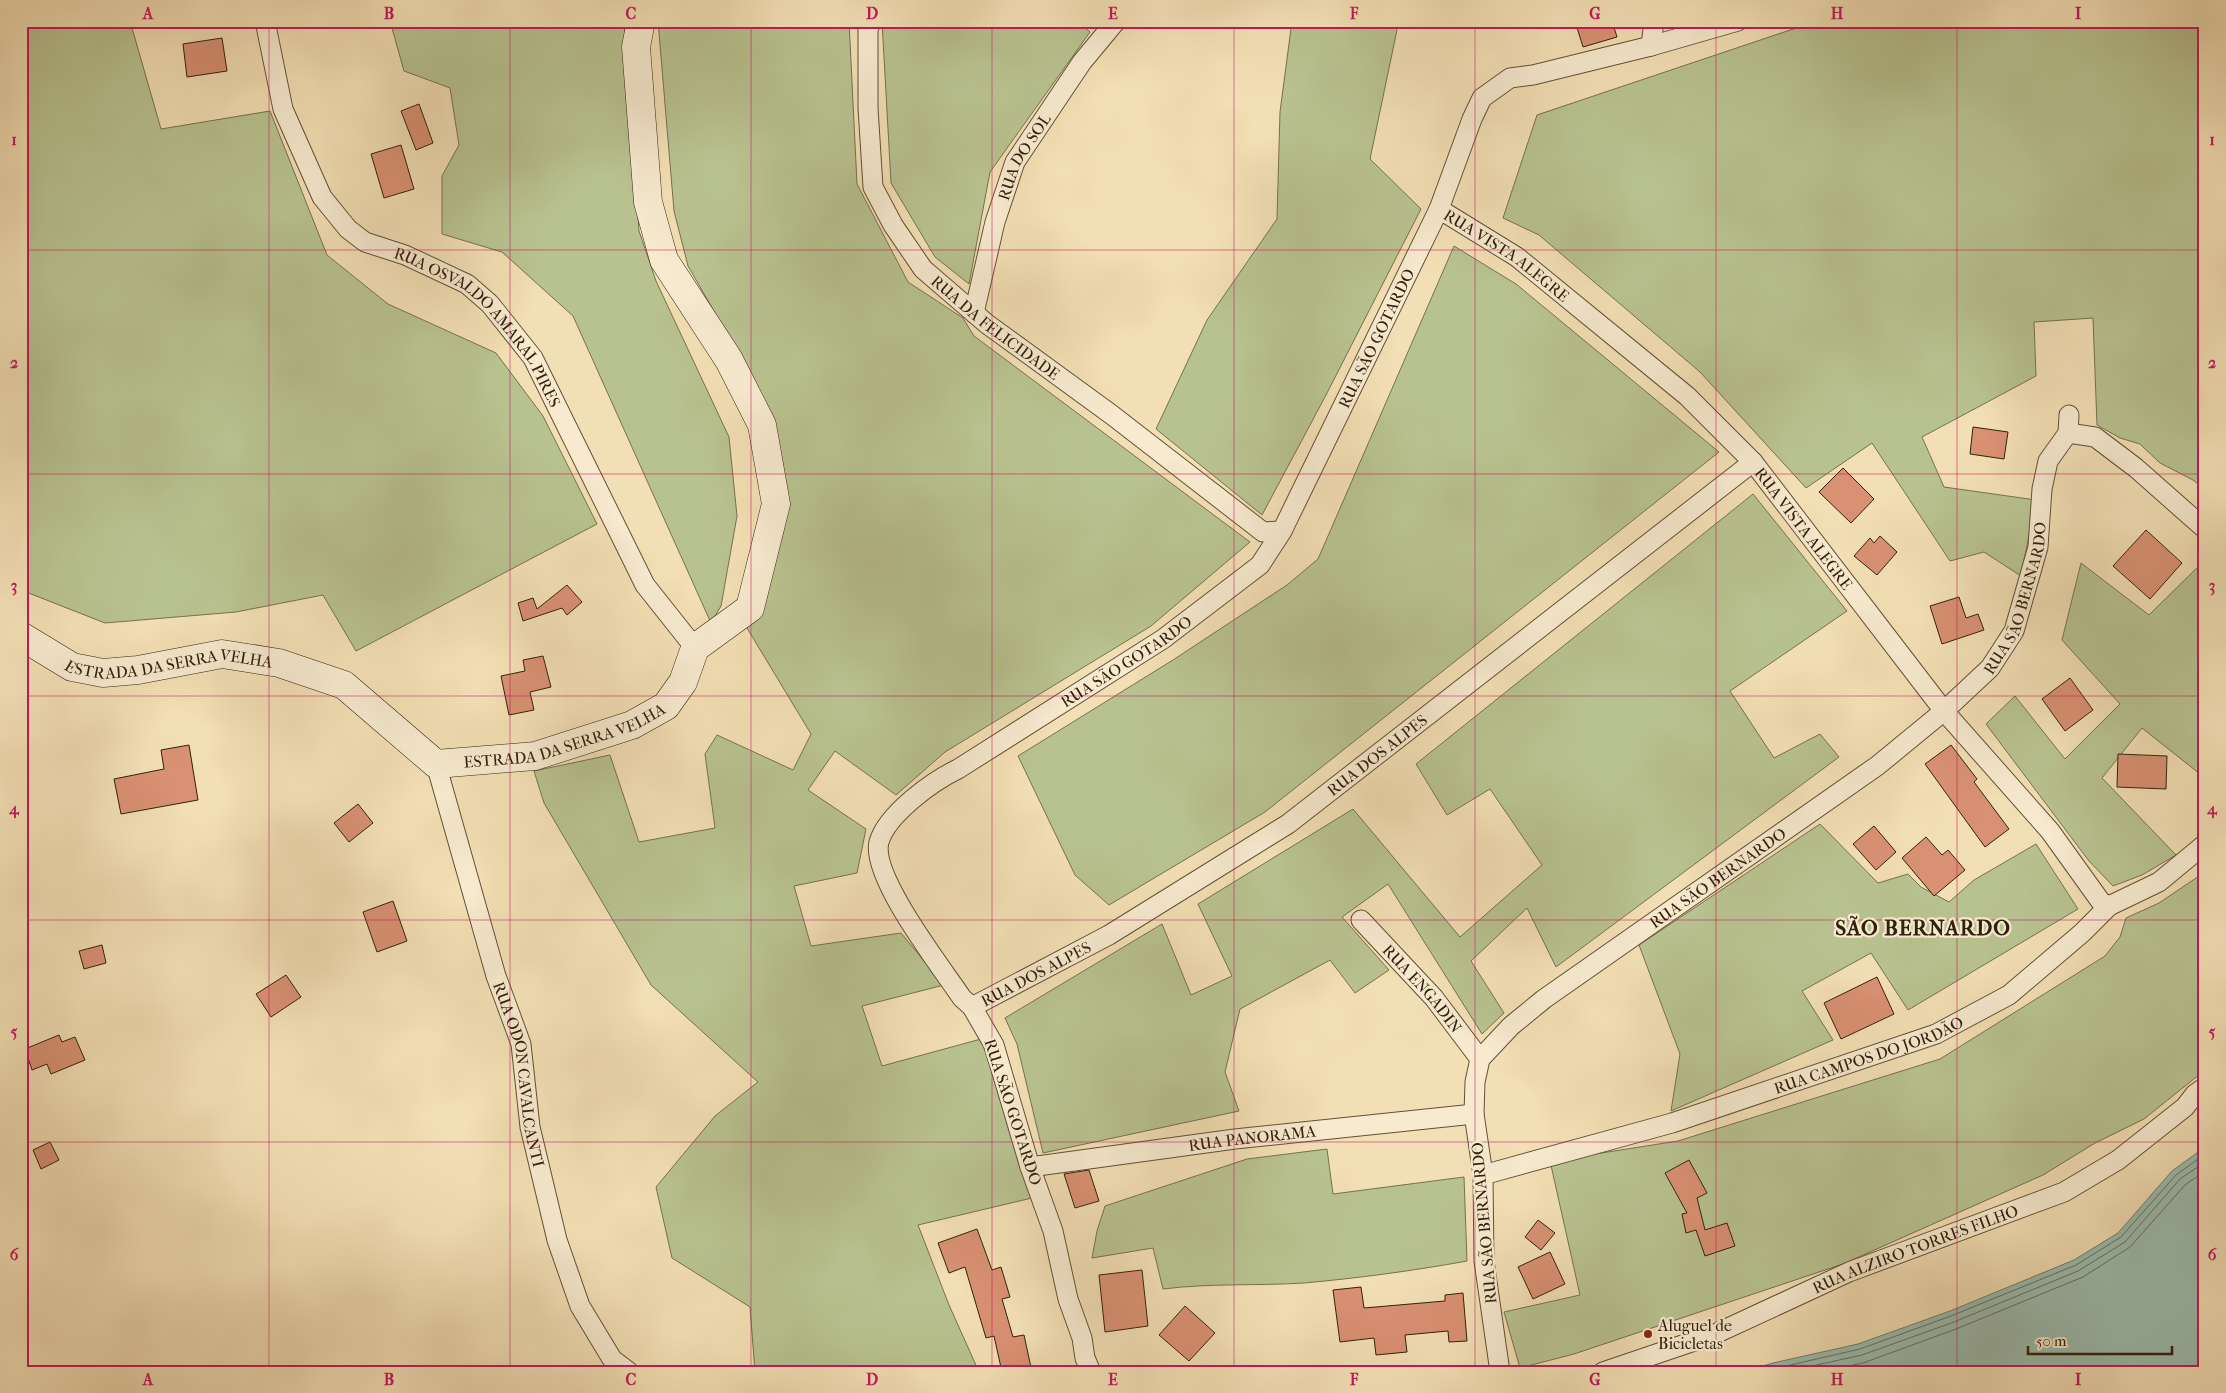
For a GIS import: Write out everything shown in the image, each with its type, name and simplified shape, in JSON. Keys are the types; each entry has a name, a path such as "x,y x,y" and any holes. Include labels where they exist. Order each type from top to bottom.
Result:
{"street":[{"name":"RUA OSVALDO AMARAL PIRES","path":"265,21 283,109 322,197 348,229 365,242 405,256 467,284 490,304 512,330 533,358 645,585 695,648"},
{"path":"641,21 636,47 648,202 664,260 729,360 762,425 776,504 750,608 695,648"},
{"name":"RUA DA FELICIDADE","path":"871,21 868,30 868,108 873,188 893,225 923,269 974,313 1112,414 1263,532 1282,532"},
{"name":"RUA DO SOL","path":"974,313 995,222 1015,162 1082,62 1116,21"},
{"path":"1651,46 1654,21"},
{"name":"RUA SÃO GOTARDO","path":"1092,1372 1085,1358 1082,1338 1068,1299 1053,1231 1030,1167 994,1045 972,1007 962,998 893,894 882,867 880,856 879,843 886,828 910,801 936,780 967,764 1163,639 1260,565 1282,532 1438,209 1472,119 1482,98 1510,78 1533,75 1651,46 1738,21"},
{"name":"RUA VISTA ALEGRE","path":"1438,209 1517,258 1687,396 1753,462 1944,711 2050,831 2101,902 2109,906"},
{"name":"RUA SÃO BERNARDO","path":"1500,1372 1484,1261 1483,1175 1474,1114 1475,1082 1480,1059 1511,1026 1544,999 1877,766 1944,711 1990,668 2014,631 2038,546 2042,489 2048,461 2069,424 2094,437 2136,468 2205,528"},
{"name":"RUA DOS ALPES","path":"972,1007 1109,935 1288,824 1753,462"},
{"name":"ESTRADA DA SERRA VELHA","path":"21,636 72,667 103,673 138,670 222,654 280,662 344,685 436,764 535,756 632,725 666,706 683,682 695,648"},
{"name":"RUA ODON CAVALCANTI","path":"436,764 496,976 522,1044 530,1127 557,1240 580,1306 612,1359 630,1372"},
{"name":"RUA CAMPOS DO JORDÃO","path":"1483,1175 1672,1123 1936,1034 2009,995 2082,933 2109,906 2159,882 2205,844"},
{"name":"RUA ENGADIN","path":"1362,920 1434,998 1480,1059"},
{"name":"RUA ALZIRO TORRES FILHO","path":"1603,1372 1715,1334 1849,1272 2064,1192 2118,1160 2185,1107 2195,1094 2205,1087"},
{"name":"RUA PANORAMA","path":"1030,1167 1234,1139 1474,1114"}],"green space":[{"path":"21,21 130,21 161,129 270,111 327,255 388,304 496,353 543,416 597,524 356,651 323,595 236,612 105,623 21,590"},
{"path":"390,21 624,21 639,231 656,281 729,437 737,516 721,606 711,623 573,316 502,252 442,234 442,176 459,145 450,88 404,71"},
{"path":"658,21 849,21 857,184 908,282 963,318 974,336 1250,542 1151,626 945,752 896,795 835,751 808,790 866,829 857,873 794,886 811,946 901,933 944,985 862,1006 882,1066 981,1039 1032,1198 918,1225 949,1305 979,1372 755,1372 750,1307 672,1258 656,1187 715,1116 758,1082 651,985 544,803 534,771 610,755 639,842 715,828 705,754 717,735 793,770 811,734 747,628 757,613 785,506 737,351 688,266 674,211"},
{"path":"882,21 1078,21 1090,32 990,172 969,284 935,257 891,183"},
{"path":"1292,21 1391,21 1397,30 1370,159 1421,209 1262,515 1156,429 1207,320 1277,219 1280,112"},
{"path":"1817,21 2205,21 2205,489 2193,480 2160,463 2140,444 2120,438 2097,425 2093,318 2034,322 2036,376 1922,437 1944,487 2036,500 2021,576 1984,552 1950,561 1872,443 1806,488 1700,372 1539,235 1503,218 1537,115"},
{"path":"1454,246 1516,284 1719,452 1265,812 1109,905 1075,875 1018,756 1173,660 1287,585 1318,559"},
{"path":"1753,494 1847,611 1730,691 1774,758 1820,734 1839,757 1556,967 1527,908 1471,961 1504,1013 1482,1034 1388,884 1342,917 1389,970 1355,993 1330,960 1240,1009 1225,1072 1239,1111 1043,1153 1017,1044 1005,1018 1162,924 1191,995 1232,976 1198,904 1353,809 1460,937 1542,865 1490,789 1447,815 1416,764"},
{"path":"2205,560 2205,778 2142,728 2102,778 2176,855 2142,875 2113,886 2089,861 1986,724 2015,696 2065,759 2120,704 2062,640 2081,563 2149,615"},
{"path":"1820,824 1878,883 1908,874 1921,887 1949,902 1974,880 2036,844 2078,909 1908,1010 1871,953 1802,991 1833,1040 1671,1111 1680,1054 1639,945"},
{"path":"2205,872 2205,1070 2144,1119 2095,1143 2043,1175 1843,1264 1574,1354 1520,1368 1504,1312 1580,1295 1550,1161 1678,1141 1940,1059 2105,956 2120,937 2126,918 2159,903"},
{"path":"1327,1149 1333,1194 1464,1177 1467,1261 1386,1274 1304,1283 1198,1286 1163,1289 1153,1248 1092,1258 1097,1231 1105,1206 1247,1159"}],"water":[{"path":"2205,1147 2205,1372 1742,1372 1858,1344 1950,1311 2074,1260 2118,1233 2172,1171"}],"building":[{"path":"1575,21 1612,21 1617,37 1583,47"},
{"path":"222,38 227,71 187,77 183,44"},
{"path":"419,104 433,143 416,150 401,111"},
{"path":"401,145 414,189 384,198 371,154"},
{"path":"1973,427 2008,432 2004,459 1970,454"},
{"path":"1843,468 1874,499 1851,523 1819,492"},
{"path":"2146,530 2182,563 2150,599 2113,566"},
{"path":"1880,536 1897,552 1877,575 1854,556 1870,538 1874,543"},
{"path":"567,585 582,602 567,615 562,608 523,621 518,603 533,598 537,609"},
{"path":"1959,597 1966,618 1978,614 1984,630 1942,644 1930,606"},
{"path":"543,656 551,687 530,692 534,710 509,715 501,676 525,671 523,660"},
{"path":"2070,678 2093,710 2065,731 2042,699"},
{"path":"189,745 198,800 121,814 114,779 164,769 161,750"},
{"path":"1951,745 1977,779 1974,782 2009,829 1985,847 1925,764"},
{"path":"2118,754 2167,756 2166,789 2117,787"},
{"path":"358,804 373,823 349,842 334,823"},
{"path":"1874,826 1896,852 1876,870 1853,844"},
{"path":"1926,837 1942,855 1948,850 1965,870 1934,896 1902,858"},
{"path":"393,901 407,941 377,952 363,912"},
{"path":"102,945 106,963 84,969 79,951"},
{"path":"286,975 301,997 271,1017 256,994"},
{"path":"1877,977 1894,1014 1841,1039 1824,1003"},
{"path":"59,1035 62,1042 75,1037 85,1060 51,1074 47,1064 32,1070 25,1049"},
{"path":"50,1142 59,1160 41,1169 33,1150"},
{"path":"1689,1160 1707,1193 1697,1198 1705,1230 1727,1223 1735,1246 1705,1256 1696,1230 1686,1233 1682,1214 1687,1213 1665,1173"},
{"path":"1089,1170 1099,1201 1075,1208 1064,1174"},
{"path":"1538,1220 1555,1233 1541,1250 1525,1237"},
{"path":"977,1229 992,1270 1001,1267 1010,1297 1002,1299 1013,1337 1024,1335 1032,1372 1002,1372 994,1336 986,1338 965,1267 949,1273 938,1243"},
{"path":"1550,1252 1565,1284 1533,1299 1518,1267"},
{"path":"1142,1270 1148,1326 1105,1332 1099,1275"},
{"path":"1361,1287 1364,1308 1445,1301 1445,1295 1463,1293 1467,1341 1449,1342 1448,1331 1405,1335 1407,1352 1376,1355 1374,1338 1340,1342 1333,1290"},
{"path":"1185,1306 1215,1333 1189,1361 1159,1335"}],"place":[{"name":"Aluguel de Bicicletas","path":"1648,1334"}],"district":[{"name":"SÃO BERNARDO","path":"1923,928"}]}
